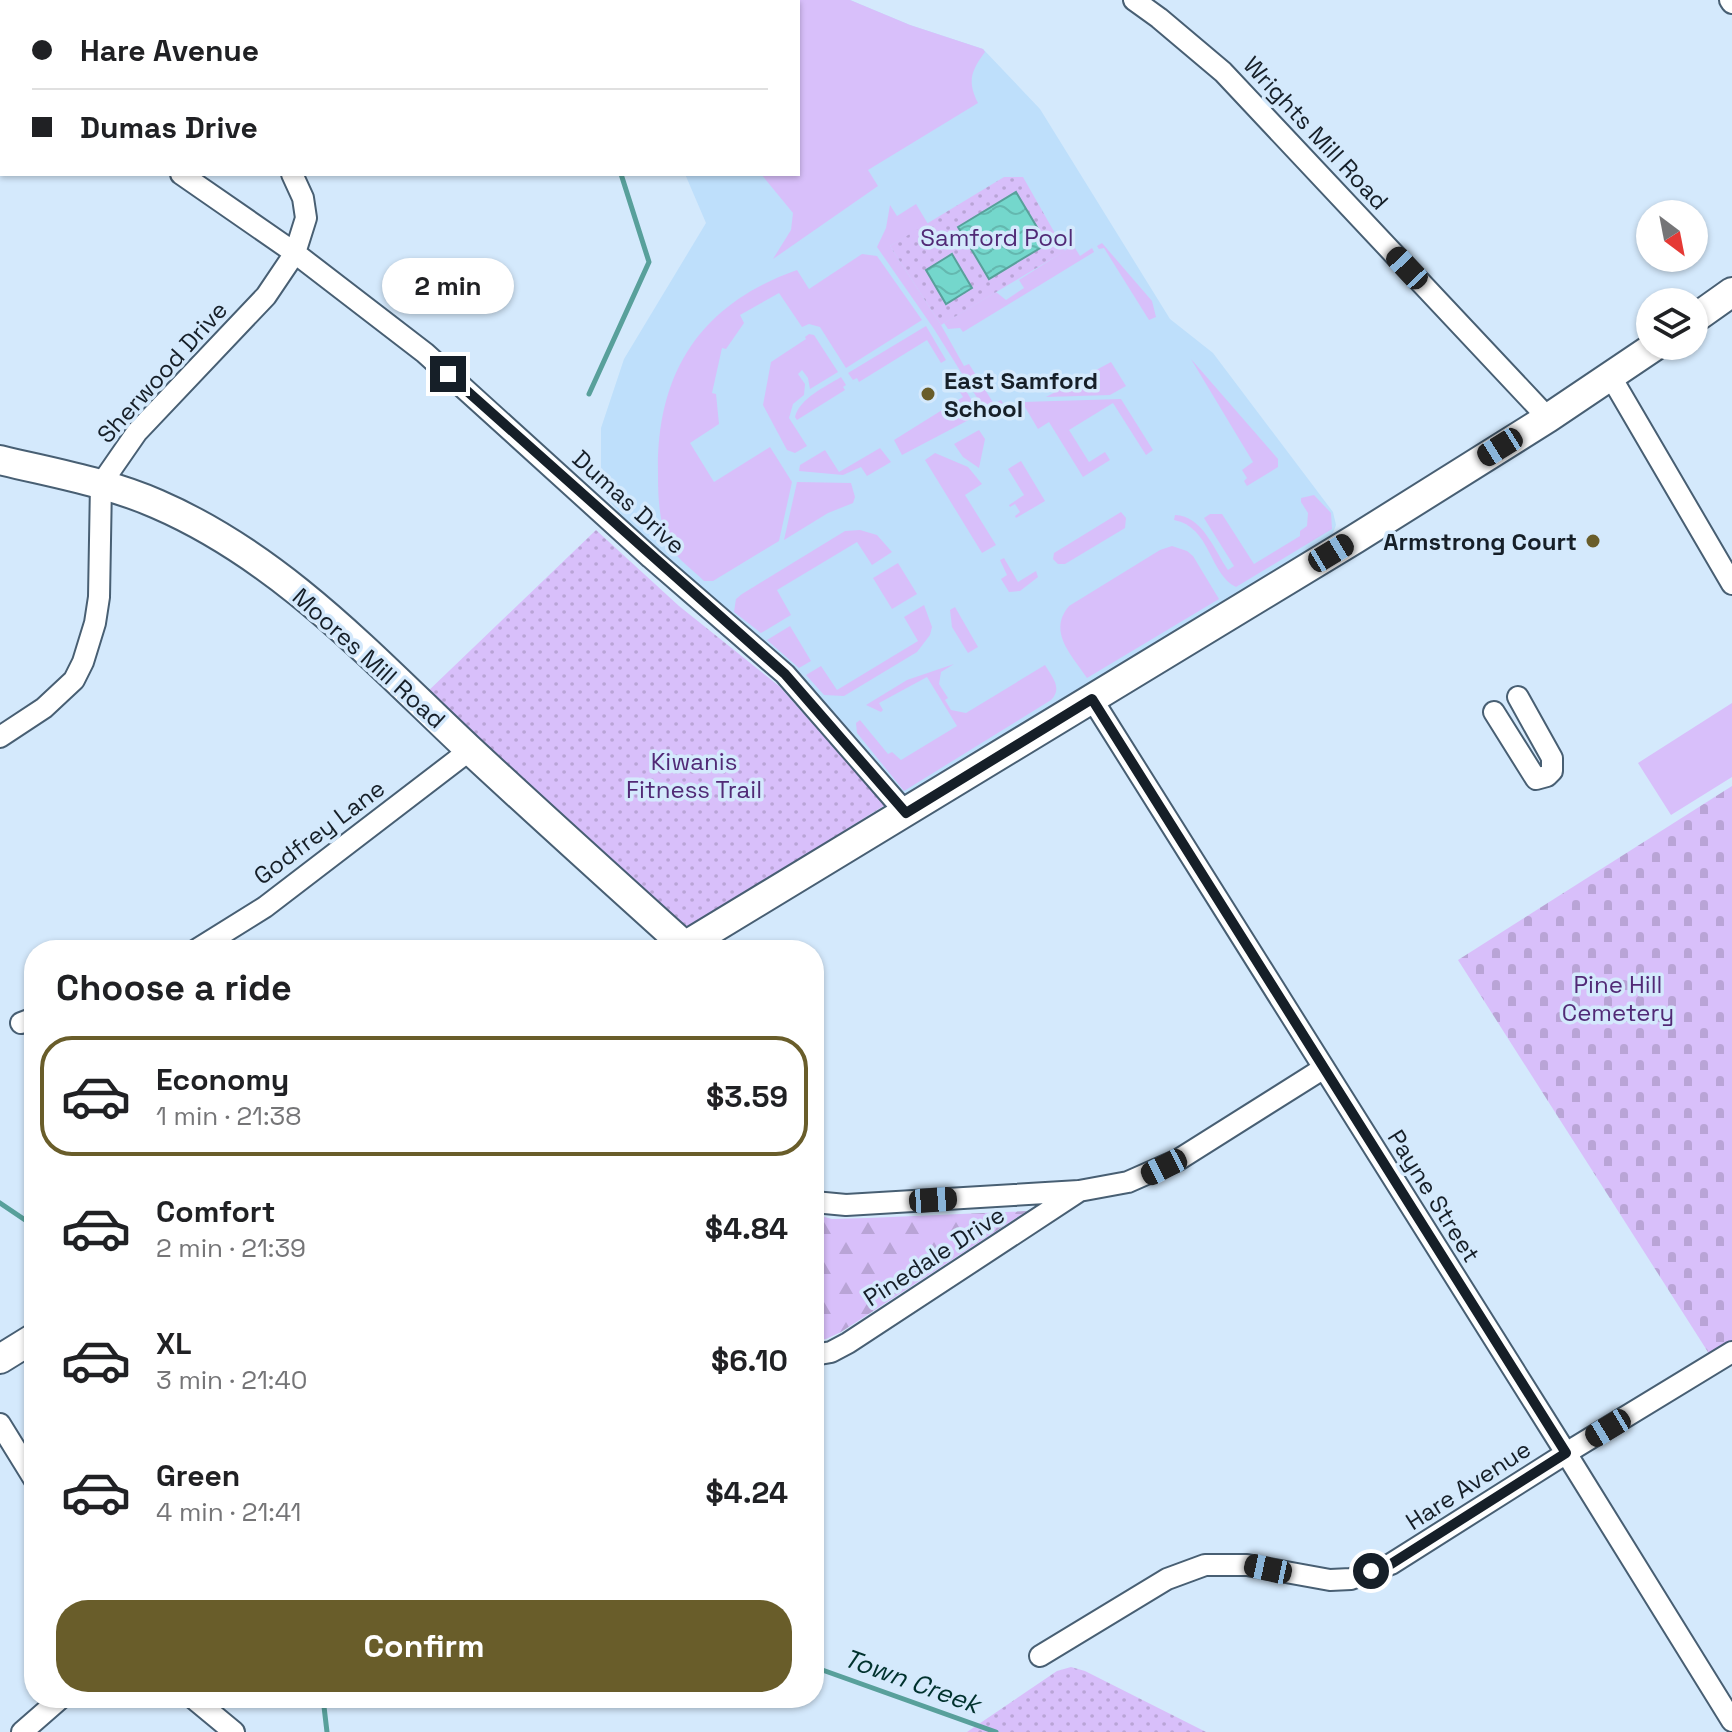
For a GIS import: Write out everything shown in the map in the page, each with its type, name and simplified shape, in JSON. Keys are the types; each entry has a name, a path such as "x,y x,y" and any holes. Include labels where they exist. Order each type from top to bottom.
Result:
{"street":[{"name":"Wrights Mill Road","path":"1134,0 1223,72 1548,418"},
{"name":"Dumas Drive","path":"184,176 295,253 425,353 651,558 785,674 906,813"},
{"path":"293,176 303,198 306,218 295,253"},
{"name":"Sherwood Drive","path":"101,484 137,432 266,296 295,253"},
{"path":"1708,309 1732,292"},
{"path":"694,940 1548,418 1636,359"},
{"path":"1611,377 1732,584"},
{"name":"Moores Mill Road","path":"0,460 101,484 156,503 241,549 316,605 672,940"},
{"path":"0,737 44,708 74,680 83,662 99,597 101,484"},
{"path":"1494,712 1536,779 1547,776 1552,771 1552,758 1518,697"},
{"name":"Payne Street","path":"1092,699 1732,1721"},
{"name":"Godfrey Lane","path":"212,940 265,907 470,750"},
{"name":"Pinedale Drive","path":"824,1203 846,1205 1079,1191 1128,1182 1178,1160 1324,1068"},
{"name":"Pinedale Drive","path":"824,1353 848,1343 1079,1191"},
{"path":"0,1359 24,1344"},
{"name":"Hare Avenue","path":"1040,1656 1167,1579 1205,1565 1247,1565 1330,1580 1351,1579 1391,1564 1732,1352"},
{"path":"0,1424 24,1463"},
{"path":"22,1732 50,1708"},
{"path":"205,1708 234,1732"}],"shaded area":[{"name":"East Samford School","path":"800,0 850,0 910,25 983,49 1040,109 1170,319 1213,353 1333,512 1336,525 1331,538 903,799 824,701 768,645 654,554 601,491 601,428 624,359 706,223 686,176 800,176"}],"green space":[{"path":"800,0 850,0 910,25 983,49 985,52 972,76 972,88 978,103 868,170 878,186 773,259 791,230 793,213 763,176 800,176"},
{"name":"Samford Pool","path":"1004,177 1023,177 1065,251 941,325 890,246"},
{"path":"916,204 928,224 890,246 964,366 969,364 994,404 1001,400 1003,403 986,412 877,247 886,228 890,205 897,216"},
{"path":"1063,232 1080,256 1092,248 1094,252 963,332 960,328 948,329 944,323 996,292 1006,300 1024,288 1019,280 1072,246"},
{"path":"1102,243 1152,301 1156,317 1149,320 1104,248 1097,246"},
{"path":"862,254 877,256 922,320 846,368 820,327 809,324 802,327 779,293 740,315 744,323 726,349 722,348 712,393 716,394 719,424 690,443 714,482 770,447 792,482 779,541 713,581 704,581 670,546 660,511 659,438 665,404 676,374 690,347 710,323 734,302 763,284 797,270 809,289"},
{"path":"926,326 946,360 941,363 927,340 859,382 848,373"},
{"path":"809,334 814,335 838,372 810,389 808,378 802,370 798,374 805,384 804,395 793,404 789,418 807,446 795,453 787,450 763,405 771,362"},
{"path":"1191,359 1278,459 1278,467 1247,486 1242,470 1253,462"},
{"path":"1111,362 1126,386 1110,395 1046,397"},
{"path":"954,371 980,414 902,455 894,440 963,397 948,373"},
{"path":"841,377 846,385 843,387 845,390 797,420 795,417 802,404"},
{"path":"1121,399 1153,450 1146,455 1113,403 1069,430 1089,462 1105,452 1110,460 1083,477 1049,422 1038,429 1022,402"},
{"path":"979,430 985,439 979,468 963,457 954,444"},
{"path":"880,448 891,462 867,476 861,467 843,475 799,471 800,465 825,450 839,472"},
{"path":"935,453 968,467 982,484 965,495 996,545 982,553 925,460"},
{"path":"1021,461 1045,501 1016,518 1020,512 1015,504 1009,505 1024,495 1008,469"},
{"path":"797,482 851,483 855,497 853,503 828,513 784,540"},
{"path":"1314,495 1331,513 1332,529 1236,587 1220,572 1196,532 1174,520 1175,515 1193,521 1228,570 1234,566 1204,518 1210,514 1222,514 1254,564 1300,536 1300,531 1307,526 1308,513 1301,498"},
{"path":"1121,512 1126,518 1125,528 1065,564 1058,564 1053,559 1054,553"},
{"name":"Kiwanis Fitness Trail","path":"596,530 679,606 779,686 885,805 683,932 425,694"},
{"path":"860,530 877,535 892,552 872,565 857,542 777,590 791,615 761,633 734,612 736,599 742,594 845,531"},
{"path":"1172,546 1193,556 1219,599 1087,678 1061,634 1060,625 1069,606 1160,550"},
{"path":"1004,558 1018,582 1036,571 1038,577 1020,591 1009,592 1001,579 1007,575 1000,560"},
{"path":"898,563 917,594 892,609 873,578"},
{"path":"924,605 932,627 930,635 917,652 844,696 824,695 806,675 821,666 837,690 918,641 904,617"},
{"path":"955,607 978,647 968,653 952,627 950,610"},
{"path":"790,626 811,661 799,668 767,640"},
{"path":"954,664 941,672 939,684 951,710 966,713 1045,665 1055,682 1056,691 1051,700 904,791 857,733 856,723 860,720 888,754 892,752 901,760 957,726 927,677 879,703 881,712 866,705 907,680"},
{"path":"1732,703 1732,777 1671,815 1638,763"},
{"name":"Pine Hill Cemetery","path":"1732,786 1732,1352 1715,1363 1458,960"},
{"path":"1027,1211 841,1332 824,1339 824,1217 832,1219"},
{"path":"1071,1667 1085,1671 1206,1732 967,1732 1057,1671"}],"water":[{"path":"1016,192 1047,244 989,279 958,227"},
{"path":"952,254 972,288 946,304 926,270"}],"waterway":[{"path":"589,394 649,262 622,176"},
{"name":"Town Creek","path":"0,1203 24,1219"},
{"name":"Town Creek","path":"824,1671 996,1732"},
{"path":"324,1708 327,1732"}],"place":[{"name":"East Samford School","path":"928,394"},
{"name":"Armstrong Court","path":"1593,541"}],"route":[{"path":"448,374 651,558 785,674 906,813 1092,699 1566,1453 1391,1564 1371,1571"}]}
